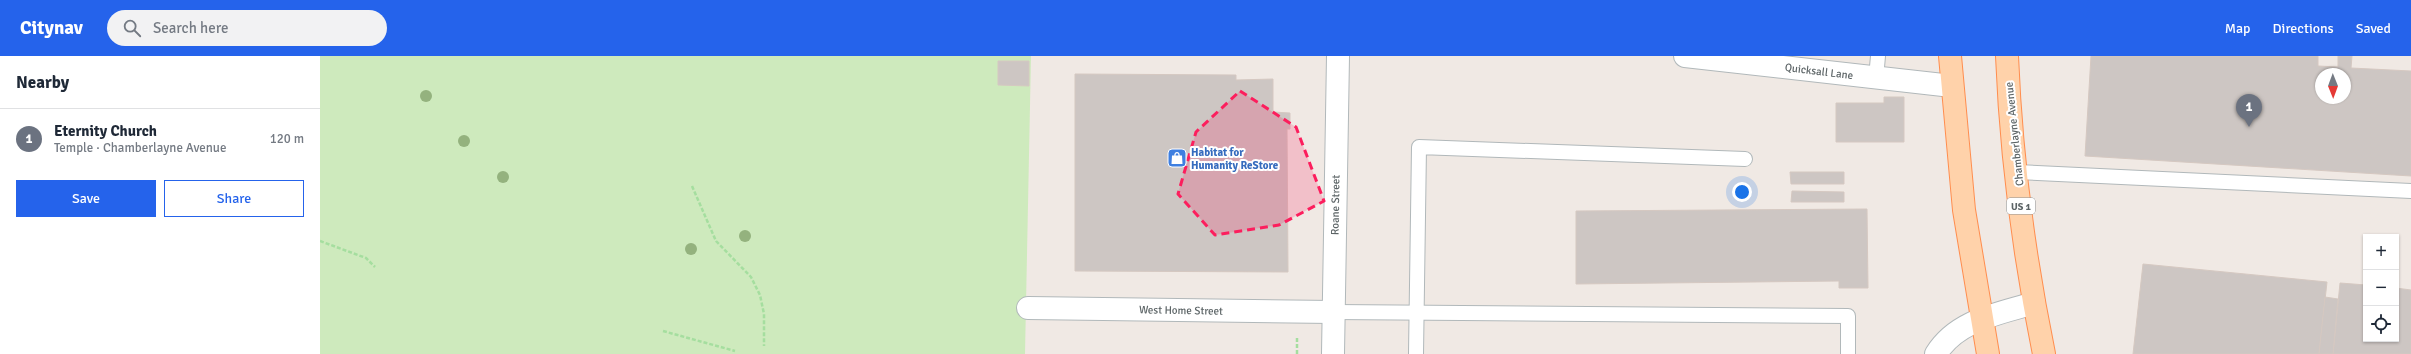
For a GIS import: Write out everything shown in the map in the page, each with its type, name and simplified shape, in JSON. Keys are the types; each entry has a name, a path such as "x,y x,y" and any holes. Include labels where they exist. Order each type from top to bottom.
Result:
{"main road":[{"path":"1950,56 1964,210 1988,354"},
{"name":"Chamberlayne Avenue","path":"2007,56 2017,172 2034,303 2044,354"}],"street":[{"name":"Roane Street","path":"1333,354 1338,56"},
{"name":"Quicksall Lane","path":"1685,56 1771,61 1876,78 1952,86"},
{"path":"1936,354 1956,332 1981,319 2034,303"},
{"name":"West Home Street","path":"1028,308 1333,312"}],"lane":[{"path":"1876,78 1878,56"},
{"path":"1416,354 1419,147 1744,159"},
{"path":"2017,172 2411,191"},
{"path":"1333,312 1848,316 1848,354"}],"path":[{"path":"692,186 716,241 751,277 760,296 764,321 764,346"},
{"path":"320,241 366,258 375,267"},
{"path":"664,331 735,351"},
{"path":"1297,337 1297,354"}],"highlighted area":[{"path":"1240,91 1296,127 1324,201 1279,225 1215,235 1178,194 1196,132"}],"green space":[{"path":"320,56 1031,56 1025,354 320,354"}],"building":[{"path":"2091,56 2318,56 2318,66 2338,67 2338,56 2352,56 2351,68 2411,71 2411,176 2085,156"},
{"path":"998,61 1029,61 1029,86 998,85"},
{"path":"1075,74 1236,75 1236,80 1273,79 1273,112 1290,113 1290,129 1287,129 1288,272 1075,271"},
{"path":"1884,97 1904,97 1904,142 1836,142 1836,103 1884,103"},
{"path":"1790,172 1844,172 1844,184 1791,184"},
{"path":"1792,191 1844,192 1844,202 1791,202"},
{"path":"1867,209 1868,288 1839,288 1839,281 1576,284 1576,211"},
{"path":"2143,264 2327,282 2319,354 2133,354"},
{"path":"2340,283 2363,285 2363,342 2399,342 2399,288 2411,290 2411,354 2333,354"},
{"path":"2325,297 2338,299 2333,354 2319,354"}],"place":[{"name":"Eternity Church","path":"2249,127"},
{"name":"Habitat for Humanity ReStore","path":"1177,158"}]}
